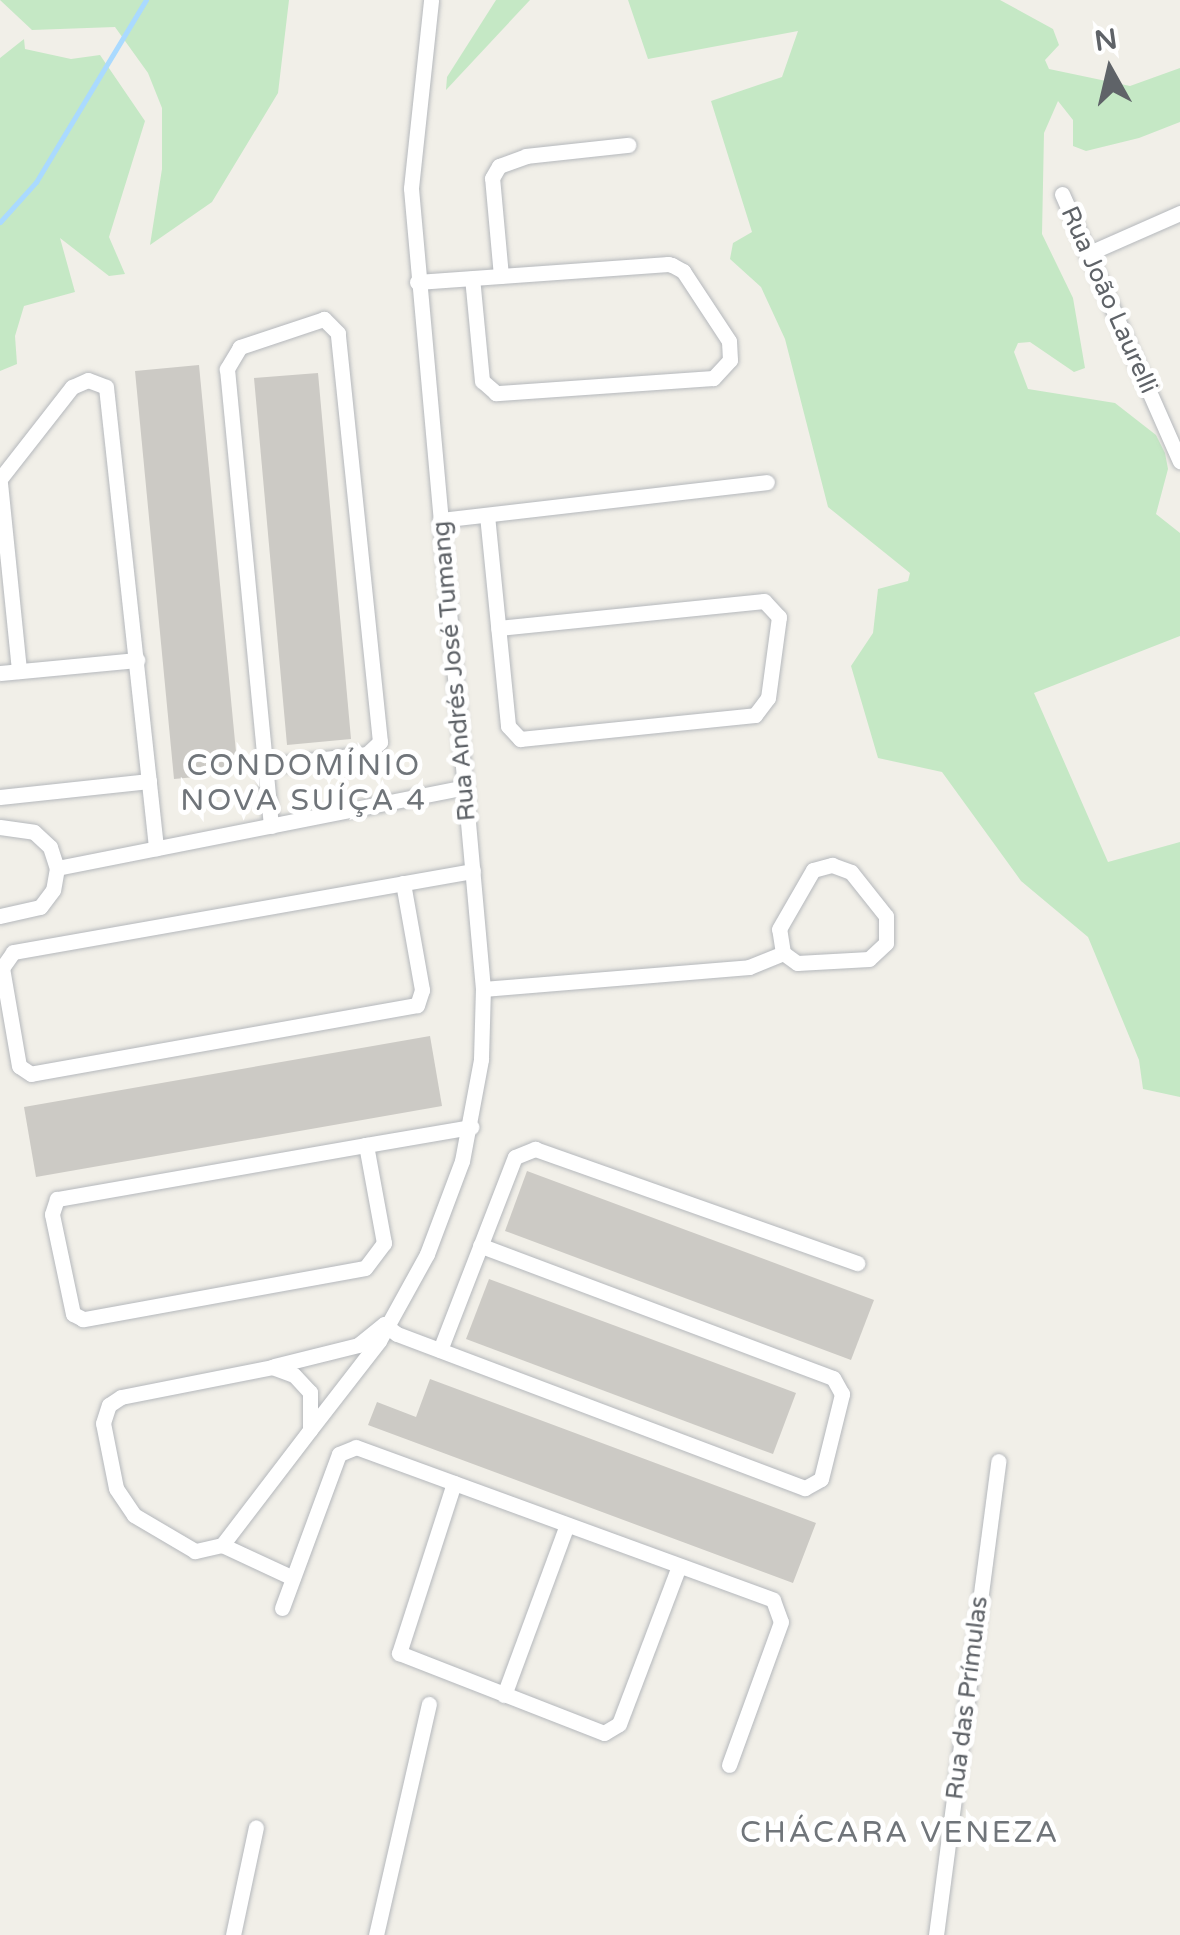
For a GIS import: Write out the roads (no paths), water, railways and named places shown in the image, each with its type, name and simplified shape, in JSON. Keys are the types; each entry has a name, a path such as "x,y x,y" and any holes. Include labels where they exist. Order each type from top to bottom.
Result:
{"street":[{"name":"Rua Andrés José Tumang","path":"310,1430 380,1341 384,1324 440,1224 470,1127 484,989 417,282 412,152 431,0"},
{"path":"501,276 492,178 499,166 526,156 628,145"},
{"name":"Rua João Laurelli","path":"1062,194 1180,461"},
{"path":"1088,254 1180,213"},
{"path":"417,282 472,278 501,276 677,266 729,341 730,360 713,378 496,392 482,380 472,278"},
{"path":"265,766 367,754 380,742 338,333 324,319 240,346 227,369 265,766 271,826"},
{"path":"19,671 0,481 72,386 88,380 106,387 156,848"},
{"path":"440,520 767,482"},
{"path":"487,514 498,628 508,726 524,740 755,715 768,698 779,617 764,602 498,628"},
{"path":"0,674 137,660"},
{"path":"0,797 149,781"},
{"path":"57,868 466,787"},
{"path":"0,827 34,832 50,847 57,868 53,890 40,907 0,916"},
{"path":"484,989 749,967 783,953 806,964 869,959 886,944 889,925 851,872 822,866 813,870 778,929 783,953"},
{"path":"403,884 422,990 417,1005 31,1074 20,1066 3,975 14,952 473,871"},
{"path":"366,1145 384,1235 378,1256 365,1268 84,1319 73,1314 52,1214 57,1200 366,1145 470,1127"},
{"path":"440,1350 515,1156 535,1149 857,1263"},
{"path":"272,1366 294,1375 310,1392 310,1430 222,1544 195,1551 134,1514 116,1488 106,1411 121,1397 358,1345 384,1324 440,1350 805,1488 820,1479 842,1394 837,1381 480,1246"},
{"path":"282,1608 346,1447 454,1483 773,1600 781,1612 729,1766"},
{"name":"Rua das Prímulas","path":"936,1935 998,1462"},
{"path":"454,1483 398,1650 604,1733 614,1730 678,1566"},
{"path":"504,1694 567,1525"},
{"path":"222,1544 293,1578"},
{"path":"376,1935 429,1704"},
{"path":"233,1935 256,1827"}],"waterway":[{"path":"0,222 36,182 146,0"}],"district":[{"name":"CONDOMÍNIO NOVA SUÍÇA 4","path":"304,783"},
{"name":"CHÁCARA VENEZA","path":"900,1833"}]}
